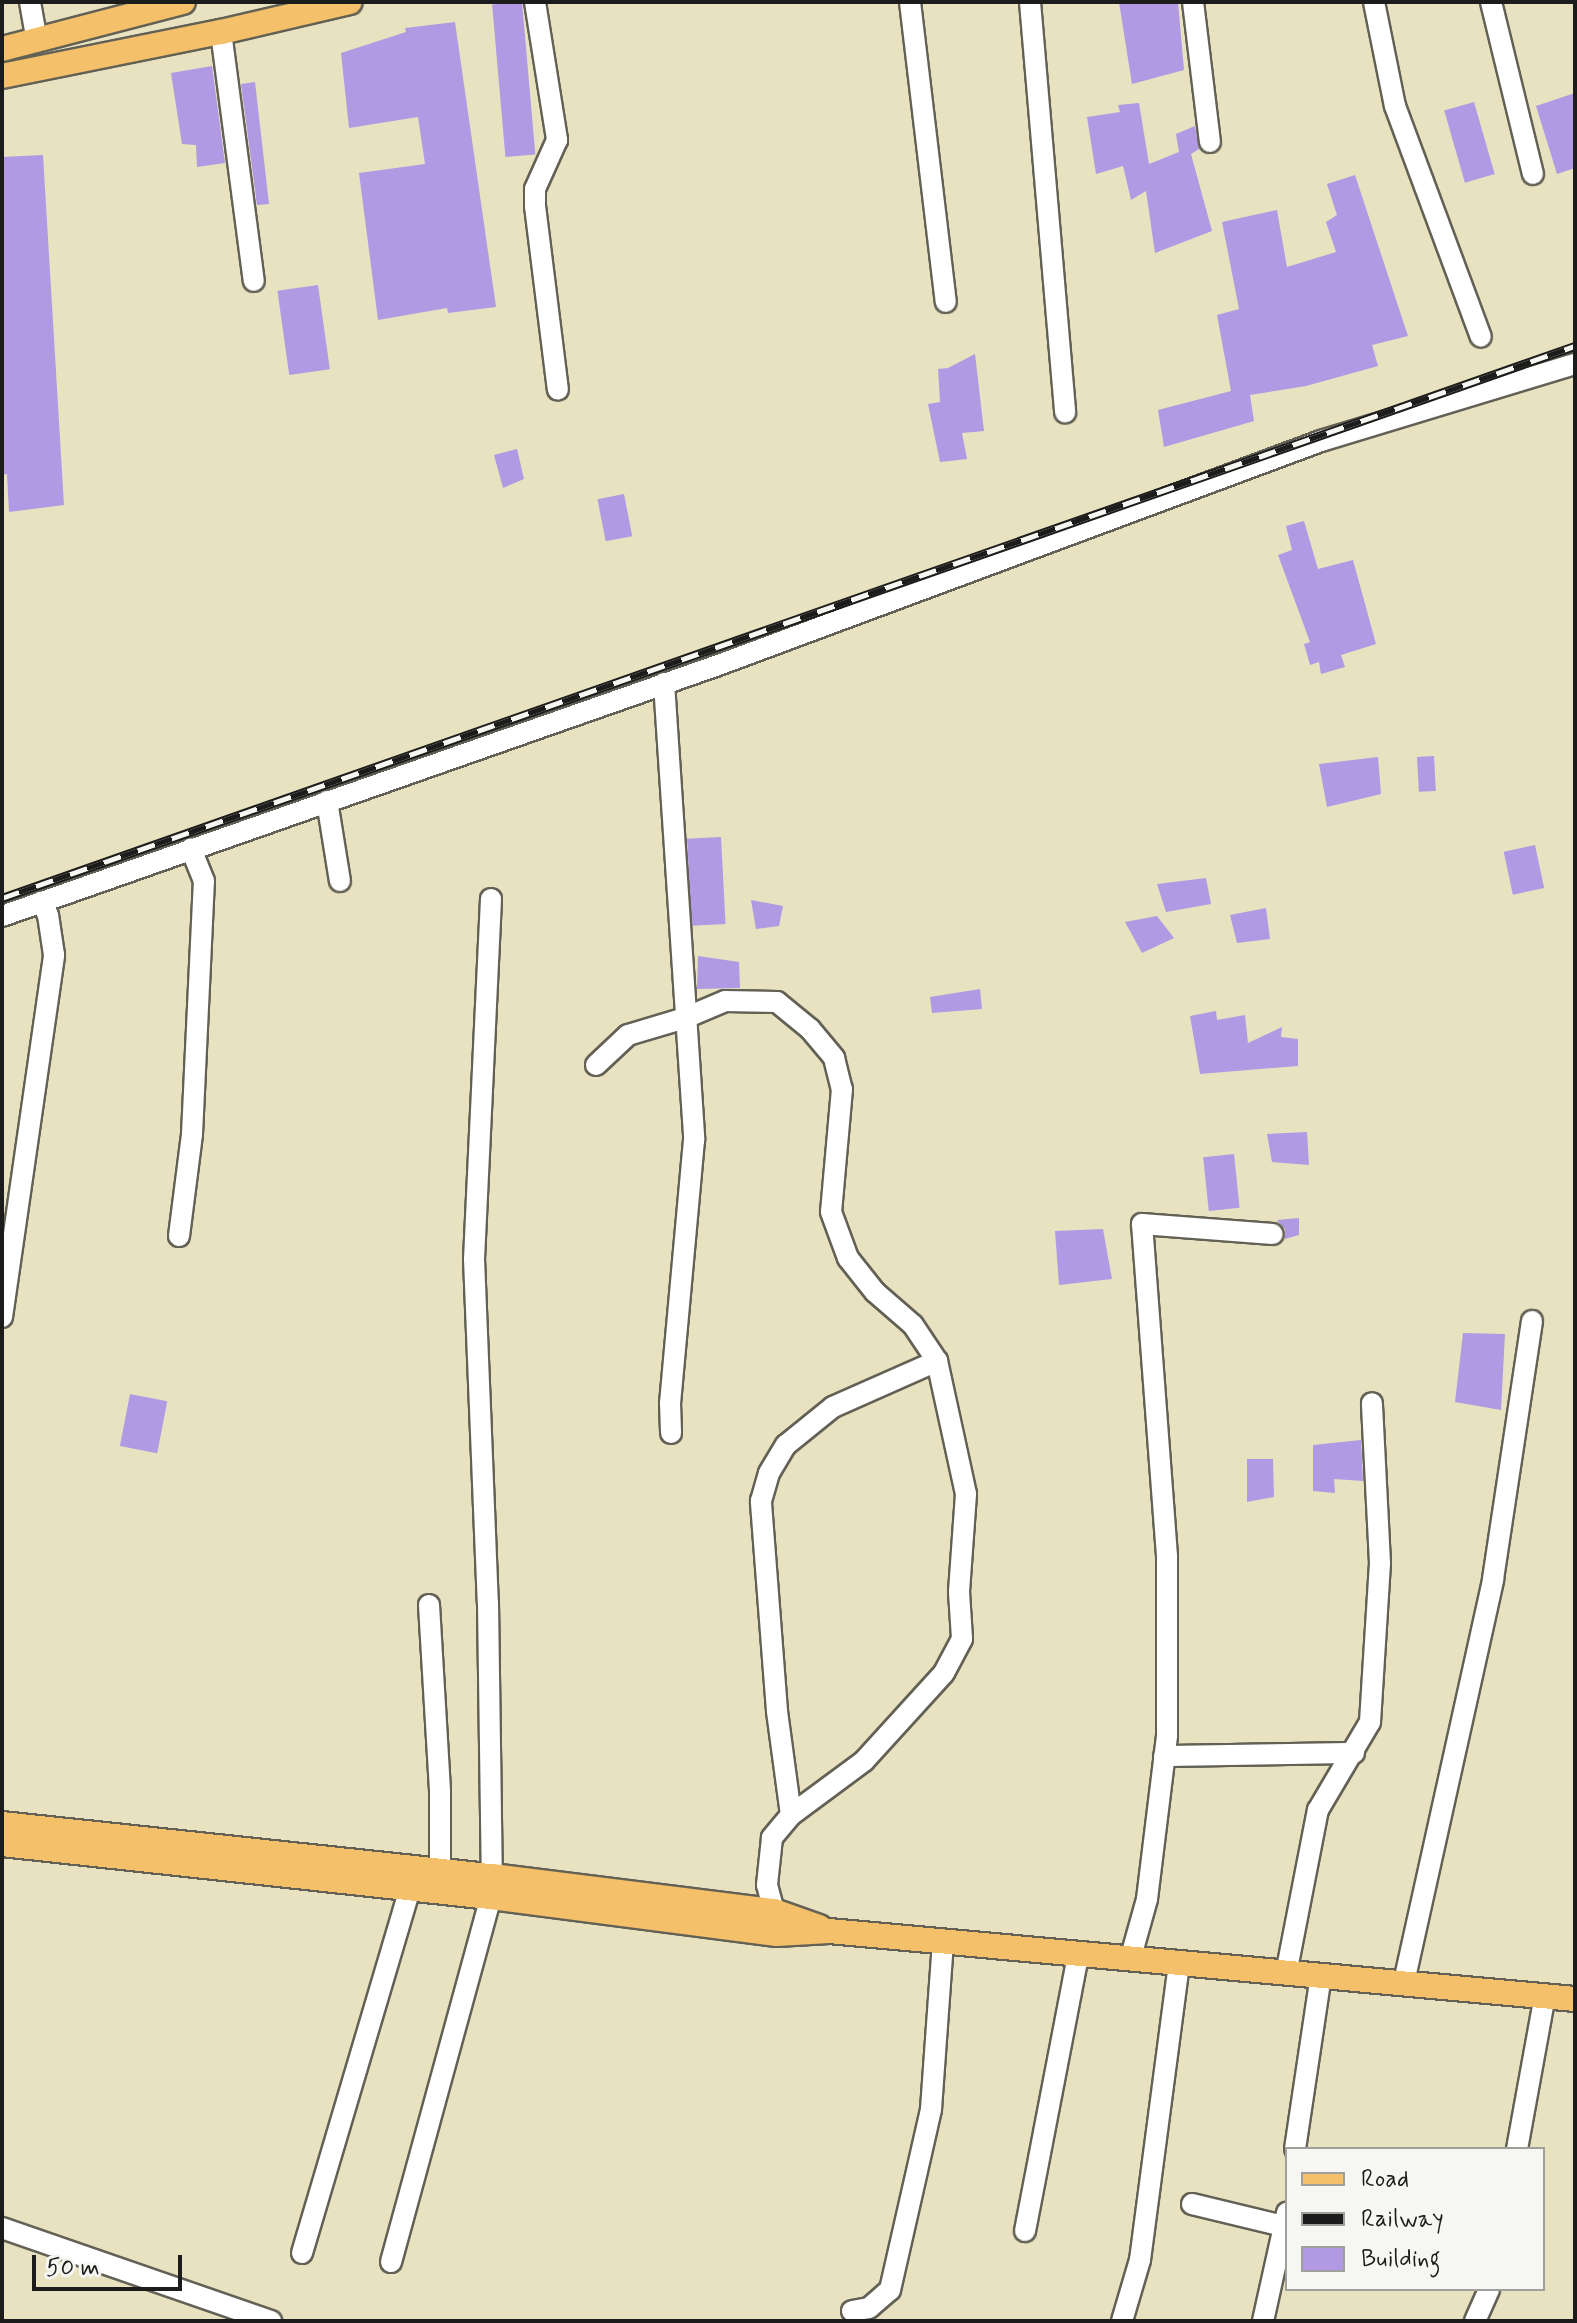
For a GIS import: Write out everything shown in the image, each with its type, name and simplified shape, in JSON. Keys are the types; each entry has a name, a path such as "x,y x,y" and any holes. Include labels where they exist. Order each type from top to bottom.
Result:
{"main road":[{"path":"2,49 183,2"},
{"path":"2,76 221,32 350,2"},
{"path":"2,1824 440,1871 492,1887 777,1934 829,1931 1575,1999"},
{"path":"2,1844 410,1889 492,1887 774,1911 829,1931"}],"street":[{"path":"30,2 37,41"},
{"path":"535,2 557,140 535,189 535,206 558,390"},
{"path":"910,2 946,302"},
{"path":"1030,2 1065,413"},
{"path":"1193,2 1210,142"},
{"path":"1374,2 1395,106 1481,337"},
{"path":"1491,2 1533,174"},
{"path":"221,32 254,281"},
{"path":"2,916 664,683 1321,441 1575,364"},
{"path":"664,683 694,1140 670,1403 671,1433"},
{"path":"327,801 340,881"},
{"path":"179,1236 192,1134 204,881 191,849"},
{"path":"391,2262 492,1887 488,1603 474,1259 491,899"},
{"path":"2,1317 54,955 48,915 41,902"},
{"path":"596,1065 628,1035 685,1018 725,1001 777,1002 810,1029 834,1058 842,1089 831,1212 848,1258 875,1292 913,1325 937,1361 966,1494 959,1592 962,1639 944,1673 864,1761 791,1815 772,1838 767,1885 774,1911"},
{"path":"1130,1960 1147,1899 1164,1756 1167,1556 1142,1224 1273,1234"},
{"path":"1404,1982 1493,1579 1532,1321"},
{"path":"791,1815 777,1711 761,1501 769,1473 786,1445 833,1407 937,1361"},
{"path":"1286,1974 1318,1810 1370,1722 1380,1563 1372,1403"},
{"path":"429,1605 440,1792 440,1871"},
{"path":"1164,1756 1354,1753"},
{"path":"302,2253 410,1889"},
{"path":"852,2311 869,2308 890,2290 931,2109 943,1943"},
{"path":"1025,2231 1078,1956"},
{"path":"1122,2321 1140,2260 1179,1962"},
{"path":"1295,2147 1321,1976"},
{"path":"1517,2147 1545,1995"},
{"path":"1192,2204 1285,2222"},
{"path":"1263,2321 1285,2226"},
{"path":"2,2228 271,2321"},
{"path":"1475,2321 1488,2291"}],"building":[{"path":"522,2 535,154 505,157 492,5"},
{"path":"1119,2 1178,2 1184,70 1132,84"},
{"path":"455,22 496,307 448,313 447,308 378,320 359,173 425,164 418,117 349,128 341,53 406,32 405,28"},
{"path":"212,66 225,163 197,167 196,145 182,144 171,73"},
{"path":"255,82 269,204 257,205 241,84"},
{"path":"1575,93 1575,168 1557,174 1536,106"},
{"path":"1474,102 1495,174 1465,183 1444,111"},
{"path":"1139,103 1149,164 1179,152 1176,134 1195,126 1199,149 1191,154 1212,231 1155,253 1146,191 1131,200 1123,166 1096,174 1087,117 1120,112 1118,105"},
{"path":"43,155 64,505 9,512 7,474 2,475 2,157"},
{"path":"1355,175 1408,336 1372,345 1378,366 1306,386 1250,395 1254,421 1164,447 1158,410 1231,391 1217,315 1239,309 1222,222 1277,210 1287,267 1336,252 1326,222 1337,215 1327,184"},
{"path":"318,285 330,369 289,375 277,291"},
{"path":"975,354 984,431 962,433 967,459 940,462 928,404 940,402 938,369 948,368"},
{"path":"517,449 524,479 503,488 494,455"},
{"path":"624,494 632,536 606,541 597,499"},
{"path":"1304,521 1318,569 1353,560 1376,644 1341,655 1345,667 1321,674 1319,662 1310,665 1304,644 1310,642 1278,555 1292,550 1286,526"},
{"path":"1434,756 1436,791 1419,792 1417,757"},
{"path":"1378,757 1381,794 1327,807 1319,764"},
{"path":"721,837 726,924 692,926 687,839"},
{"path":"1535,845 1544,888 1513,895 1504,852"},
{"path":"1206,878 1211,904 1166,912 1157,884"},
{"path":"751,900 783,906 779,926 756,929"},
{"path":"1266,908 1270,939 1237,943 1230,915"},
{"path":"1157,916 1174,938 1142,953 1125,922"},
{"path":"698,956 739,962 740,988 697,989"},
{"path":"980,989 982,1009 932,1013 930,997"},
{"path":"1216,1011 1217,1020 1245,1015 1248,1043 1282,1027 1281,1037 1298,1039 1298,1066 1200,1074 1190,1016"},
{"path":"1307,1132 1309,1165 1272,1162 1267,1134"},
{"path":"1234,1154 1240,1208 1209,1211 1203,1157"},
{"path":"1299,1218 1299,1235 1285,1239 1285,1229 1277,1220"},
{"path":"1103,1229 1112,1279 1059,1285 1055,1231"},
{"path":"1463,1333 1505,1334 1501,1410 1455,1402"},
{"path":"130,1394 167,1401 157,1453 120,1446"},
{"path":"1361,1440 1363,1481 1334,1479 1335,1493 1313,1491 1313,1445"},
{"path":"1247,1459 1273,1459 1274,1497 1247,1502"}],"railway":[{"path":"2,898 1575,346"}]}
